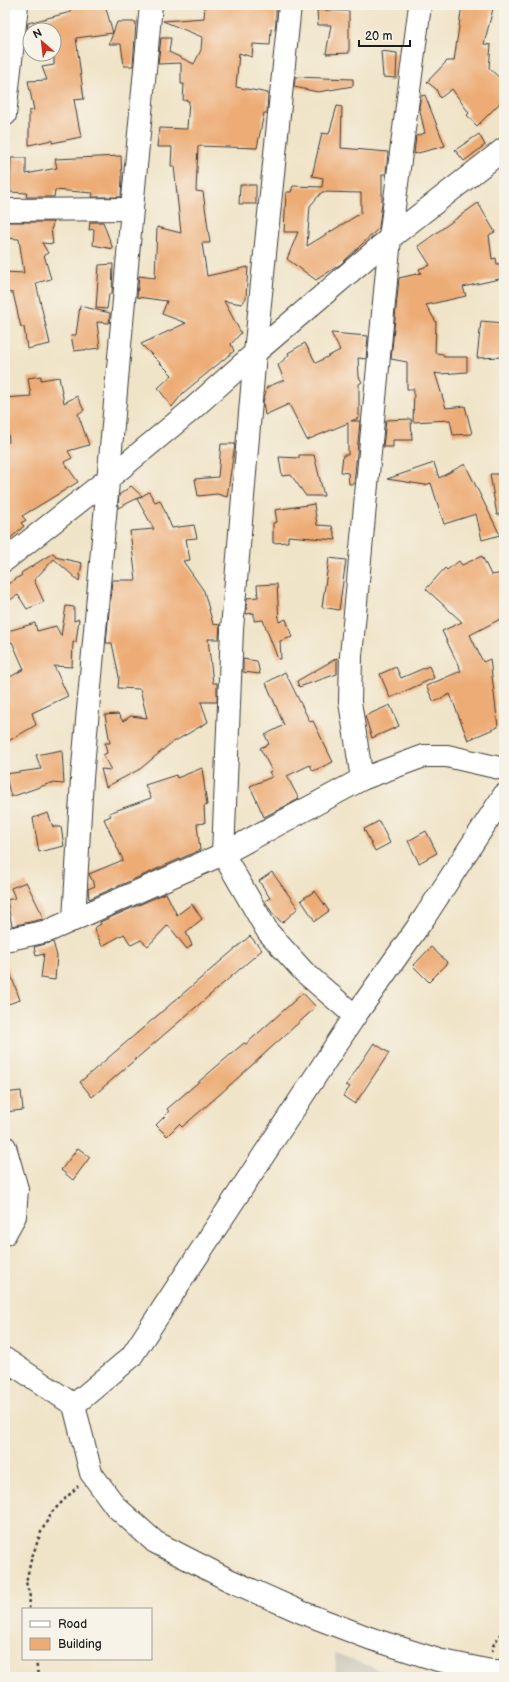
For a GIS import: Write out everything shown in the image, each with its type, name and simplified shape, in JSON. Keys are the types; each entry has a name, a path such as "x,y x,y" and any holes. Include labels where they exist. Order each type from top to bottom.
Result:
{"street":[{"path":"5,116 17,5"},
{"path":"74,920 82,778 151,5"},
{"path":"290,5 254,353 232,630 223,854 268,932 304,972 355,1016"},
{"path":"362,779 350,702 351,656 390,238 420,5"},
{"path":"5,560 108,479 189,412 254,353 390,238 504,149"},
{"path":"5,210 132,210"},
{"path":"5,940 29,937 74,920 223,854 362,779 424,756 447,756 504,769"},
{"path":"74,1406 131,1357 355,1016 424,918 504,795"},
{"path":"5,1147 17,1189 14,1216 5,1234"},
{"path":"5,1359 74,1406 91,1473 116,1507 155,1542 229,1580 301,1612 369,1638 438,1660 496,1673"}],"path":[{"path":"29,1608 30,1597 26,1582 31,1560 41,1532 52,1512 91,1473"},
{"path":"496,1673 493,1646 504,1628"},
{"path":"36,1660 38,1677"}],"shaded area":[{"path":"335,1653 398,1677 336,1677"}],"building":[{"path":"68,5 105,5 113,33 76,38 84,99 74,100 81,137 52,143 52,140 29,145 29,111 34,110 28,81 47,80 42,67 54,65 54,62 62,62 62,22 32,22 71,12"},
{"path":"205,5 222,5 222,7 276,8 276,22 275,30 271,29 270,45 253,44 252,57 239,53 236,87 268,93 267,113 264,113 257,148 198,146 196,191 203,192 210,243 202,243 207,276 248,267 246,298 242,304 224,301 241,333 231,344 234,351 183,393 172,407 158,388 172,375 141,344 186,323 162,314 167,301 137,297 139,276 155,278 157,227 181,233 174,166 171,166 172,147 157,147 159,128 187,129 189,101 183,100 184,84 181,84 181,63 158,64 161,38 171,38 169,52 194,64 201,50 202,37 163,21 204,18"},
{"path":"462,5 494,5 484,44 491,45 489,68 504,82 504,99 477,126 467,115 469,113 452,89 440,98 436,89 427,82 447,61 454,61"},
{"path":"317,10 349,11 349,53 326,54 331,25 318,25"},
{"path":"117,22 136,22 133,66 124,66 121,44 109,44"},
{"path":"381,51 397,53 396,78 383,77"},
{"path":"295,77 353,79 353,86 318,92 294,87"},
{"path":"425,95 445,146 414,154 416,136 425,133 419,107 421,96"},
{"path":"337,106 342,107 341,148 388,152 386,174 382,174 382,203 379,228 341,264 316,280 287,259 298,232 284,232 286,192 291,192 293,186 322,187 323,178 312,176 322,133 329,134","holes":["322,192 361,193 361,213 307,246 310,206"]},
{"path":"479,134 485,145 464,161 455,150"},
{"path":"121,156 121,197 92,197 93,193 55,190 54,197 26,197 27,193 10,192 11,158 26,158 26,174 57,168 55,159"},
{"path":"240,185 256,185 256,204 239,204"},
{"path":"478,203 495,232 489,235 492,259 496,258 497,264 504,264 504,278 463,287 466,296 426,305 436,322 435,353 443,354 444,357 467,357 467,372 435,373 446,408 465,406 472,434 453,435 450,420 413,422 414,389 407,389 407,362 391,359 399,278 421,273 419,269 430,265 418,246"},
{"path":"7,222 53,222 51,228 53,244 42,243 48,253 44,255 51,279 36,283 50,344 27,349 24,327 21,327 13,293 5,292 5,272 24,273 19,239 6,238"},
{"path":"90,222 103,222 113,249 93,245 94,229 89,230"},
{"path":"113,264 112,294 109,294 107,309 96,308 99,265"},
{"path":"80,306 110,313 109,323 97,322 100,348 74,351 71,335 76,335"},
{"path":"481,321 504,323 504,357 477,358"},
{"path":"331,333 368,336 366,359 358,358 359,377 362,382 359,384 359,418 351,421 360,421 354,484 349,484 348,473 341,472 343,455 348,455 348,423 307,440 289,404 265,415 263,402 267,387 284,380 278,365 289,355 288,353 305,343 316,363 340,350"},
{"path":"41,376 41,380 59,377 64,403 77,396 84,410 78,414 89,445 68,451 72,458 64,462 78,482 22,516 26,520 21,523 24,526 5,543 5,444 9,442 5,398 31,396 28,378"},
{"path":"411,419 412,440 393,440 393,447 383,447 386,420"},
{"path":"221,444 235,444 227,497 217,494 198,496 195,479 218,477"},
{"path":"299,455 314,455 324,496 306,496 291,475 282,476 279,457 299,458"},
{"path":"434,463 439,478 465,464 500,535 482,540 476,514 444,524 431,483 425,485 387,479"},
{"path":"490,474 504,474 504,514 497,515"},
{"path":"131,486 142,496 118,508 119,495"},
{"path":"149,492 155,502 160,500 172,528 194,525 197,538 186,539 190,560 183,561 204,591 213,624 220,625 219,639 208,639 213,683 217,683 217,702 201,702 208,722 170,744 140,769 106,787 101,769 111,770 103,755 107,753 105,743 110,743 105,715 118,714 123,721 131,716 147,718 140,689 118,688 119,677 112,643 106,643 112,580 136,580 130,531 154,529 137,499"},
{"path":"314,504 317,525 332,526 336,540 288,536 288,542 273,543 273,523 277,522 275,510"},
{"path":"53,553 56,556 55,557 82,563 79,581 54,559 34,580 44,602 27,609 18,595 5,603 5,586 22,575 21,573"},
{"path":"482,556 491,575 504,573 504,617 470,635 483,662 490,659 498,727 468,740 450,694 434,702 426,686 461,671 442,631 462,622 426,589 445,568 447,570 459,561 462,565"},
{"path":"329,558 346,560 339,610 322,607"},
{"path":"277,584 279,622 286,619 292,637 280,641 281,659 278,659 263,620 254,621 254,613 246,614 247,598 258,597 257,585"},
{"path":"66,606 74,607 74,621 79,619 76,642 73,642 72,667 54,666 68,696 32,713 36,725 5,743 5,680 24,669 12,642 5,643 5,632 35,623 37,631 56,626 61,636"},
{"path":"337,658 337,674 299,687 297,681"},
{"path":"243,659 257,661 260,674 243,672"},
{"path":"429,666 434,678 390,698 380,674 396,667 401,678"},
{"path":"285,672 310,722 313,721 333,762 313,771 310,765 287,776 299,799 264,817 250,786 272,777 269,772 272,771 260,748 269,744 265,735 284,725 266,683"},
{"path":"390,705 399,726 372,738 365,716"},
{"path":"62,750 64,784 51,783 11,797 5,774 41,769 36,755"},
{"path":"202,768 207,805 204,806 205,823 197,824 200,850 89,899 88,889 95,886 89,874 123,860 104,819 111,816 109,813 151,798 145,785 176,775 177,778"},
{"path":"48,813 53,827 61,827 64,846 39,852 33,818"},
{"path":"379,821 390,843 375,851 364,829"},
{"path":"426,831 437,853 419,863 408,841"},
{"path":"272,872 298,908 282,923 271,911 265,901 270,898 259,881"},
{"path":"26,882 43,919 12,926 7,900 15,898 11,888"},
{"path":"315,891 329,911 315,921 301,900"},
{"path":"166,893 177,915 192,904 202,919 186,932 192,945 187,949 168,925 148,946 141,940 131,945 124,934 102,946 94,928 101,924 100,922"},
{"path":"250,936 262,950 92,1097 80,1082"},
{"path":"53,942 57,956 55,980 41,978 44,954 36,956 34,947"},
{"path":"431,947 448,963 429,982 413,966"},
{"path":"5,964 7,964 20,1000 5,1005"},
{"path":"303,993 316,1007 219,1095 182,1127 179,1124 167,1136 156,1125 169,1112 167,1109 244,1043 246,1044"},
{"path":"374,1043 389,1053 355,1104 343,1096 350,1087 346,1085"},
{"path":"21,1091 23,1110 5,1112 5,1093"},
{"path":"78,1148 90,1157 73,1180 61,1170"}]}
